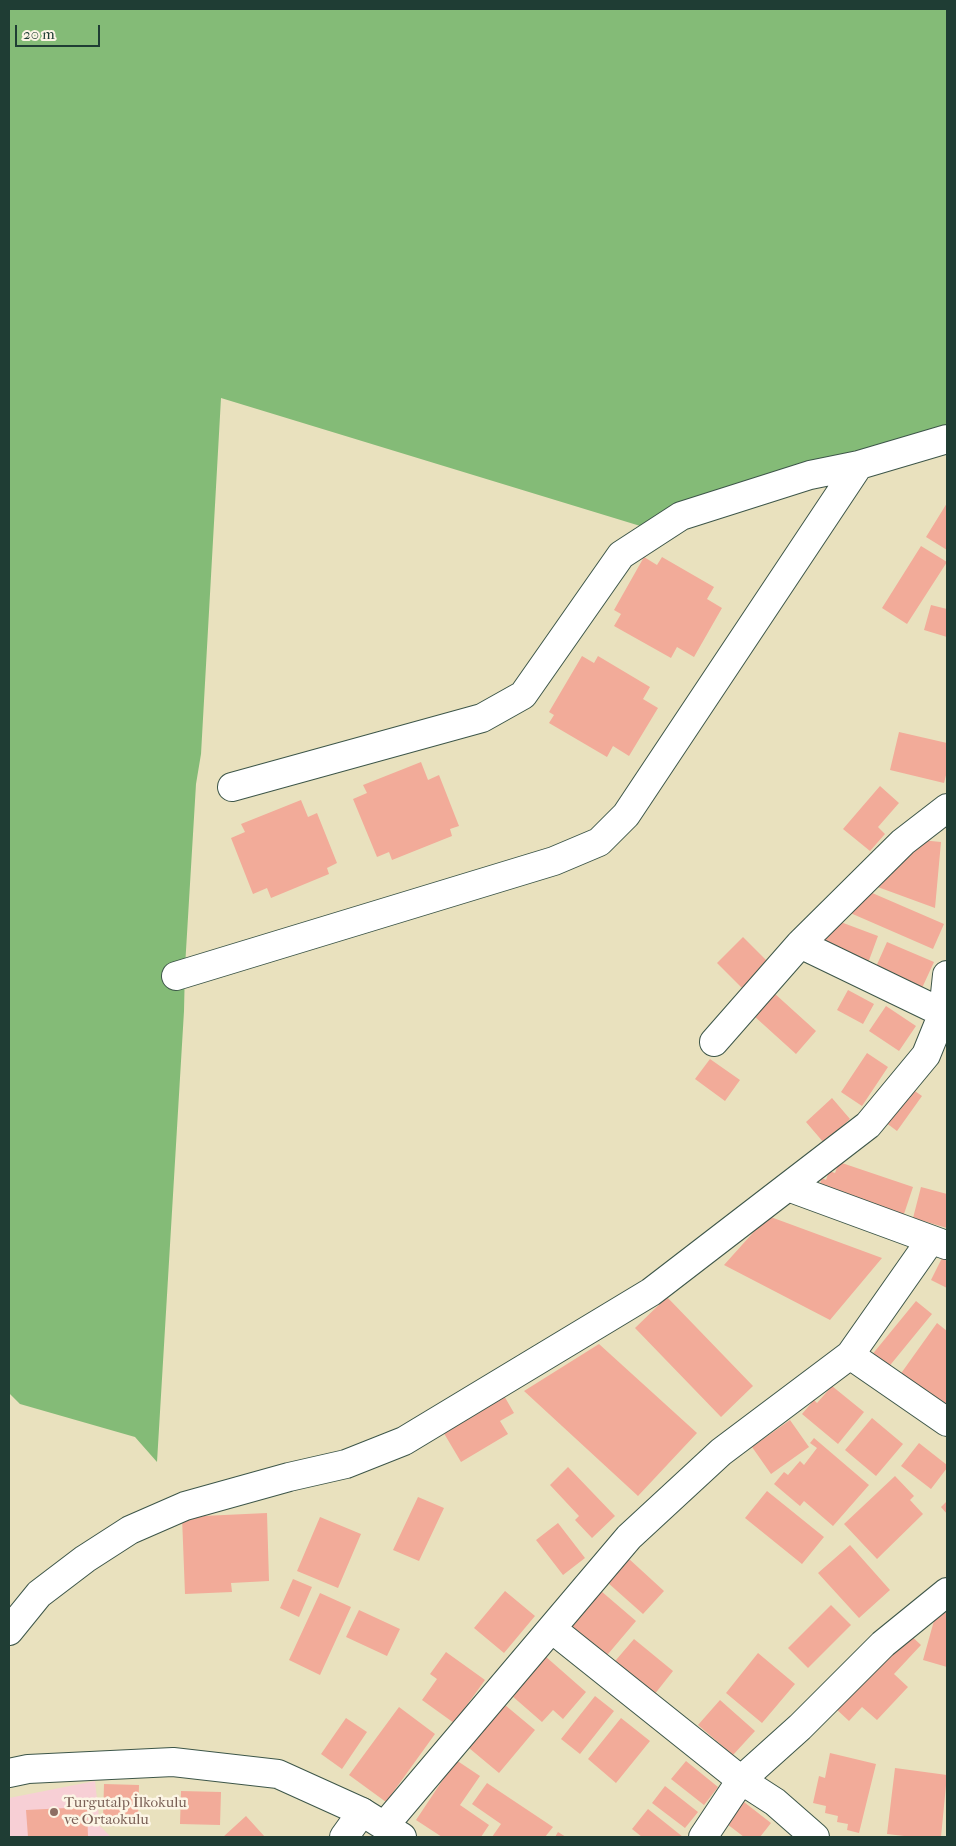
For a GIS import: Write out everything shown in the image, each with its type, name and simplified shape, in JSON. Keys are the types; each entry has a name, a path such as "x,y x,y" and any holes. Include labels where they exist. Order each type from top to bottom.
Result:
{"street":[{"path":"232,787 482,718 523,695 621,556 681,516 810,475 859,464 947,439"},
{"path":"176,976 554,861 599,842 626,815 859,464"},
{"path":"714,1042 800,944 903,842 947,808"},
{"path":"800,944 945,1013"},
{"path":"9,1631 39,1594 130,1530 185,1506 289,1477 346,1464 404,1441 651,1292 868,1125 926,1055 945,1013 947,975"},
{"path":"9,1773 28,1769 173,1762 278,1774 362,1812 394,1831 552,1629 630,1537 721,1452 850,1355 939,1243 788,1187"},
{"path":"850,1355 947,1422"},
{"path":"703,1837 741,1780 800,1728 883,1644 947,1592"},
{"path":"552,1629 741,1780 775,1802 815,1837"},
{"path":"344,1837 362,1812"}],"shaded area":[{"name":"Turgutalp İlkokulu ve Ortaokulu","path":"95,1781 100,1826 111,1837 9,1837 9,1798"}],"green space":[{"path":"9,9 947,9 947,436 660,532 221,398 201,754 196,784 157,1462 135,1437 20,1404 9,1393"}],"building":[{"path":"947,503 947,550 926,537"},
{"path":"921,546 947,562 907,624 882,608"},
{"path":"644,557 657,565 662,557 714,587 707,599 722,608 694,657 677,647 671,658 614,626 621,614 614,610"},
{"path":"931,605 947,609 947,637 924,630"},
{"path":"582,656 594,663 598,656 650,687 643,699 658,708 629,756 613,746 607,757 549,723 554,715 549,712"},
{"path":"899,732 947,743 947,771 944,783 890,770"},
{"path":"421,762 428,780 439,775 459,826 450,829 452,836 392,860 389,852 377,857 353,799 367,793 363,785"},
{"path":"880,786 899,803 878,827 885,834 870,851 843,829"},
{"path":"301,800 308,817 317,813 337,863 327,868 329,874 271,898 267,888 253,894 231,838 245,832 241,824"},
{"path":"921,840 941,842 935,908 875,886"},
{"path":"863,889 944,924 933,949 848,912"},
{"path":"838,921 878,936 868,963 818,944"},
{"path":"743,937 771,965 745,991 717,963"},
{"path":"887,942 934,962 922,988 875,969"},
{"path":"848,990 874,1004 863,1024 837,1010"},
{"path":"774,993 816,1031 796,1054 754,1016"},
{"path":"886,1006 916,1026 899,1051 869,1031"},
{"path":"867,1053 888,1067 862,1106 841,1092"},
{"path":"710,1059 740,1080 725,1101 695,1079"},
{"path":"909,1087 922,1096 897,1131 885,1122"},
{"path":"832,1098 850,1119 824,1143 806,1122"},
{"path":"839,1162 913,1187 904,1214 819,1186 822,1178 826,1180 829,1171 835,1173"},
{"path":"921,1187 947,1194 947,1228 913,1218"},
{"path":"768,1216 882,1258 830,1320 724,1265"},
{"path":"942,1258 947,1261 947,1288 931,1280"},
{"path":"667,1297 753,1386 721,1417 635,1328"},
{"path":"916,1301 932,1314 887,1369 871,1356"},
{"path":"937,1323 947,1331 947,1410 897,1379"},
{"path":"599,1344 697,1433 638,1496 524,1391"},
{"path":"832,1386 864,1412 838,1444 802,1414 814,1400 817,1403"},
{"path":"503,1394 514,1413 500,1421 508,1434 461,1462 442,1430"},
{"path":"872,1418 903,1444 876,1476 845,1450"},
{"path":"790,1420 809,1447 771,1474 752,1447"},
{"path":"814,1438 869,1485 833,1526 804,1501 800,1506 774,1484 784,1472 788,1475 800,1461 804,1465 817,1448 810,1443"},
{"path":"919,1443 947,1465 947,1468 931,1489 901,1466"},
{"path":"568,1467 615,1516 592,1538 575,1520 579,1516 550,1485"},
{"path":"895,1476 914,1496 910,1500 923,1514 877,1559 844,1524"},
{"path":"767,1491 824,1537 802,1564 745,1518"},
{"path":"418,1497 444,1508 419,1561 393,1550"},
{"path":"947,1501 947,1514 941,1507"},
{"path":"267,1513 269,1581 231,1583 232,1592 185,1594 182,1517"},
{"path":"320,1517 361,1534 338,1588 297,1571"},
{"path":"558,1523 585,1558 563,1575 536,1540"},
{"path":"850,1545 890,1590 859,1618 818,1573"},
{"path":"628,1558 664,1591 643,1614 607,1582"},
{"path":"293,1579 312,1587 299,1617 280,1608"},
{"path":"505,1591 535,1616 504,1653 474,1628"},
{"path":"601,1591 636,1621 603,1660 568,1630"},
{"path":"320,1593 351,1607 320,1675 289,1660"},
{"path":"831,1605 851,1625 808,1668 788,1648"},
{"path":"359,1610 400,1629 387,1656 346,1637"},
{"path":"937,1610 947,1613 947,1667 923,1660"},
{"path":"906,1631 921,1645 894,1674 908,1687 877,1720 862,1707 849,1721 835,1708"},
{"path":"634,1639 673,1671 650,1700 610,1667"},
{"path":"446,1652 485,1680 454,1723 422,1700 437,1679 430,1674"},
{"path":"758,1653 795,1684 762,1723 726,1693"},
{"path":"545,1656 586,1692 563,1719 553,1710 542,1722 511,1695"},
{"path":"595,1696 614,1711 580,1754 561,1739"},
{"path":"720,1700 755,1731 733,1755 698,1725"},
{"path":"505,1705 535,1730 499,1773 469,1748"},
{"path":"399,1707 435,1734 386,1802 349,1775"},
{"path":"346,1718 367,1732 342,1769 321,1754"},
{"path":"621,1718 650,1741 616,1783 588,1759"},
{"path":"830,1753 876,1764 859,1833 847,1830 848,1824 837,1822 838,1816 825,1813 826,1806 813,1803 819,1776 825,1778"},
{"path":"456,1760 480,1776 460,1805 489,1825 481,1837 442,1837 416,1820"},
{"path":"686,1761 718,1787 704,1805 671,1779"},
{"path":"895,1768 947,1775 941,1837 913,1837 887,1834"},
{"path":"487,1783 553,1827 545,1837 492,1837 501,1824 472,1804"},
{"path":"104,1784 139,1785 138,1820 103,1819"},
{"path":"665,1786 698,1812 685,1828 652,1803"},
{"path":"181,1791 221,1792 220,1825 180,1824"},
{"path":"744,1802 771,1823 760,1837 744,1837 727,1824"},
{"path":"87,1807 88,1837 28,1837 26,1810"},
{"path":"648,1809 683,1837 642,1837 632,1829"},
{"path":"246,1816 265,1837 223,1837"},
{"path":"558,1832 566,1837 555,1837"}],"place":[{"name":"Turgutalp İlkokulu ve Ortaokulu","path":"54,1812"}]}
